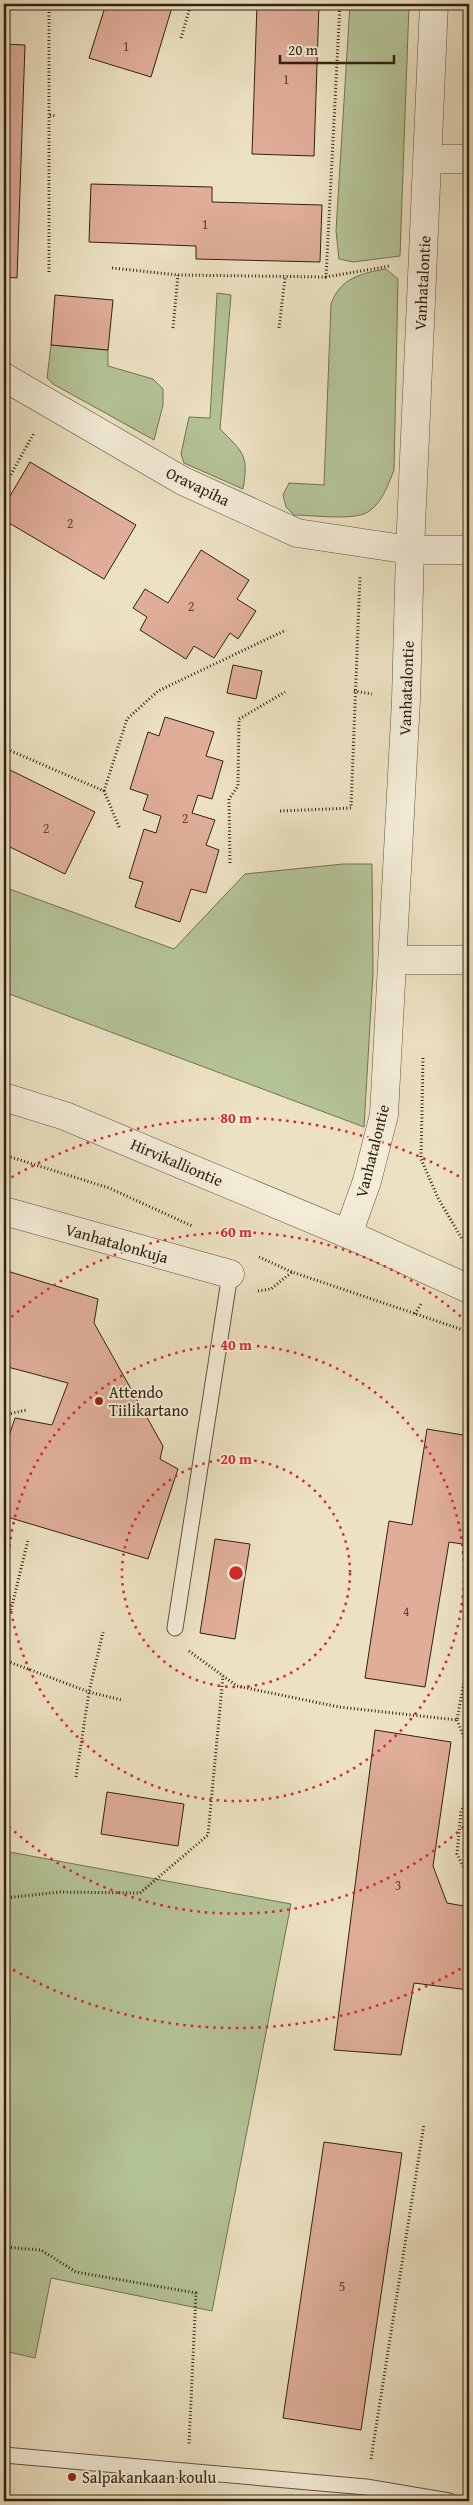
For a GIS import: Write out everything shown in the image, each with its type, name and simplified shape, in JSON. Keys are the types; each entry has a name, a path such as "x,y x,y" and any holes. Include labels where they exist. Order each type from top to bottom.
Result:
{"street":[{"name":"Vanhatalontie","path":"348,1234 367,1181 384,1115 406,700 410,550 422,260 429,160 434,4"},
{"path":"429,160 469,159"},
{"name":"Oravapiha","path":"4,377 183,481 297,533 410,550 469,550"},
{"path":"393,960 469,960"},
{"name":"Hirvikalliontie","path":"4,1097 65,1116 348,1234"},
{"name":"Vanhatalonkuja","path":"4,1211 230,1274"},
{"path":"348,1234 469,1289"}],"lane":[{"path":"175,1628 230,1274"},
{"path":"4,2455 366,2487 449,2501"}],"path":[{"path":"49,4 49,272"},
{"path":"181,38 191,4"},
{"path":"326,277 340,4"},
{"path":"50,114 56,116"},
{"path":"112,268 178,275 285,278 326,277 422,260"},
{"path":"173,328 178,275"},
{"path":"278,328 285,278"},
{"path":"4,487 50,404"},
{"path":"280,811 351,808 362,542"},
{"path":"120,829 104,792 127,719 158,691 286,630"},
{"path":"230,864 229,799 238,786 239,720 285,692"},
{"path":"4,748 104,792"},
{"path":"4,1155 108,1188 196,1228"},
{"path":"257,1256 292,1272"},
{"path":"4,1415 27,1410"},
{"path":"11,1610 28,1540"},
{"path":"76,1777 90,1692 103,1632"},
{"path":"184,1647 236,1686 339,1707 457,1720"},
{"path":"469,1655 457,1720 469,1750"},
{"path":"4,1660 90,1692 122,1700"},
{"path":"4,1898 60,1892 140,1893 208,1835 223,1676"},
{"path":"469,1796 461,1811 457,1854 469,1879"},
{"path":"366,2487 424,2124"},
{"path":"4,2247 41,2250 76,2272 196,2293 188,2472"}],"green space":[{"path":"350,4 409,4 400,256 353,262 339,259 336,231"},
{"path":"386,269 398,279 394,470 381,499 368,512 361,515 343,517 294,515 286,507 283,495 289,483 324,485 331,304 340,288 353,278 369,272"},
{"path":"217,293 231,295 220,429 234,443 242,455 245,469 243,489 184,463 181,454 189,417 210,418"},
{"path":"51,345 108,350 108,366 153,379 163,389 163,405 154,440 53,384 47,378"},
{"path":"343,864 372,864 373,973 364,1127 4,992 4,887 174,949 245,874"},
{"path":"4,1851 291,1904 212,2311 51,2278 35,2358 4,2351"}],"building":[{"path":"106,4 173,4 151,77 89,58"},
{"path":"257,4 319,4 314,156 252,154"},
{"path":"4,44 25,45 17,278 4,277"},
{"path":"91,184 212,187 212,202 322,205 320,262 196,259 196,246 89,242"},
{"path":"55,295 113,300 108,350 51,345"},
{"path":"30,462 136,525 104,579 4,520 4,506"},
{"path":"201,550 249,580 237,599 256,611 238,639 230,633 214,658 194,646 186,659 140,630 147,617 133,608 145,589 168,603"},
{"path":"233,665 262,671 256,699 227,693"},
{"path":"165,717 214,732 206,756 223,761 212,799 198,795 192,813 215,820 206,845 219,850 206,893 191,889 180,922 135,907 143,882 129,878 144,829 156,833 161,816 143,810 148,795 130,789 148,732 159,736"},
{"path":"4,767 95,812 65,874 4,844"},
{"name":"Attendo Tiilikartano","path":"4,1270 98,1299 94,1323 163,1446 160,1459 178,1469 148,1559 4,1516 4,1451 15,1418 52,1425 68,1383 4,1366"},
{"path":"427,1429 469,1436 469,1545 449,1542 425,1687 365,1678 389,1521 412,1525"},
{"path":"215,1539 250,1544 235,1639 200,1633"},
{"path":"375,1730 451,1742 433,1866 447,1903 469,1907 469,1990 414,1983 401,2055 334,2050"},
{"path":"107,1792 184,1804 178,1846 101,1834"},
{"path":"324,2142 402,2153 361,2430 283,2418"}],"place":[{"name":"Attendo Tiilikartano","path":"99,1401"},
{"name":"Salpakankaan koulu","path":"72,2477"}]}
